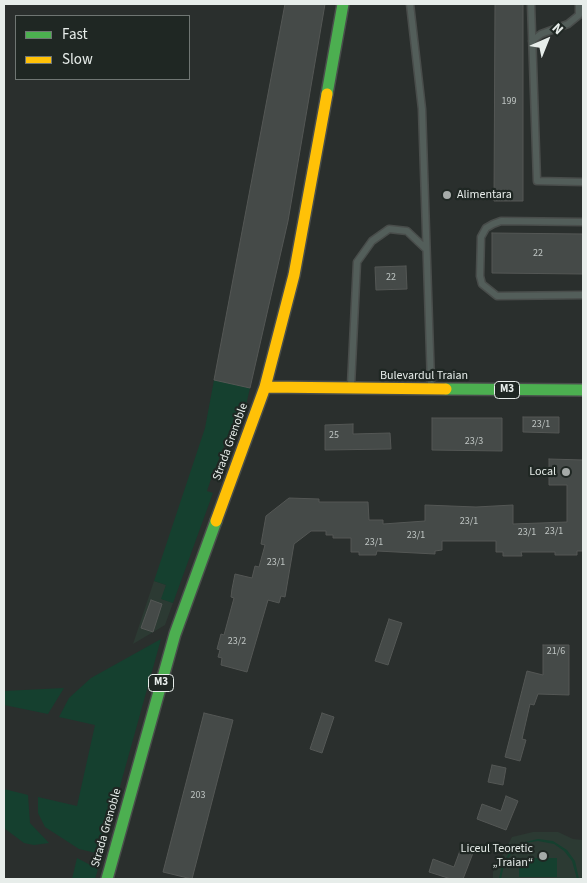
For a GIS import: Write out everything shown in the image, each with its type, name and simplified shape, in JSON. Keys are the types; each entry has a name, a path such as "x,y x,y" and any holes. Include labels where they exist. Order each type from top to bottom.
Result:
{"main road":[{"name":"Strada Grenoble","path":"107,879 175,634 265,387 294,275 343,4"},
{"name":"Bulevardul Traian","path":"265,387 351,390 583,390"}],"lane":[{"path":"410,4 422,109 431,390"},
{"path":"531,4 537,181 583,182"},
{"path":"532,40 541,34 568,24 578,15 579,4"},
{"path":"583,222 501,221 493,224 486,228 481,237 480,276 482,284 497,296 583,295"},
{"path":"351,390 357,262 372,241 389,229 407,231 426,249"}],"shaded area":[{"path":"154,581 166,585 162,599 173,603 165,625 133,644"},
{"name":"Liceul Teoretic „Traian“","path":"533,832 558,832 573,839 583,840 583,879 493,879 493,872 512,837"}],"green space":[{"path":"214,380 250,388 246,405 241,404 211,479 207,491 213,493 173,603 161,599 166,585 154,581 205,428"},
{"path":"161,639 102,851 96,853 79,849 45,827 38,813 38,797 77,806 95,725 59,717 69,698 91,678"},
{"path":"64,688 48,714 4,705 4,691"},
{"path":"4,789 28,795 30,823 49,843 34,845 24,843 4,828"},
{"path":"538,839 553,841 567,850 575,861 579,879 577,879 572,861 564,851 554,844 538,841 525,843 512,852 504,865 501,879 499,879 502,864 512,849 521,843"},
{"path":"77,858 98,869 95,879 72,879"},
{"path":"519,858 557,858 557,877 519,877"}],"building":[{"path":"285,4 325,4 288,221 250,388 214,380"},
{"path":"495,4 523,4 523,201 494,201"},
{"path":"492,233 583,234 583,274 492,273"},
{"path":"406,266 407,289 376,290 375,267"},
{"path":"523,417 559,417 559,433 523,432"},
{"path":"432,418 502,418 502,451 432,450"},
{"path":"353,424 353,434 390,433 391,449 325,450 325,425"},
{"path":"549,459 583,460 583,551 577,551 577,555 555,555 555,552 521,552 522,556 503,556 503,552 496,552 496,541 442,541 442,550 435,551 435,554 377,551 376,555 359,555 359,552 351,552 351,538 333,538 333,535 326,535 326,531 311,531 294,544 285,597 281,596 279,603 268,600 247,672 221,665 222,658 218,657 220,650 217,649 221,634 224,635 234,598 231,597 235,574 252,578 255,566 259,567 265,545 261,544 266,516 289,498 319,499 319,502 368,502 369,520 383,520 383,524 425,521 425,505 476,507 513,505 513,524 567,522 567,485 549,485"},
{"path":"151,600 162,604 153,632 141,628"},
{"path":"389,619 402,623 388,665 375,661"},
{"path":"543,645 569,645 569,695 538,694 534,705 530,704 522,739 526,740 520,761 505,757 527,671 543,675"},
{"path":"204,713 233,720 192,879 163,872"},
{"path":"322,713 334,717 322,753 310,749"},
{"path":"492,765 506,768 503,785 488,782"},
{"path":"506,796 518,801 506,830 477,819 482,804 501,811"},
{"path":"461,848 473,853 463,879 451,879 429,872 433,859 454,867"}],"traffic: fast":[{"path":"327,94 343,4"},
{"path":"446,389 583,390"},
{"path":"107,879 175,634 216,521"}],"traffic: slow":[{"path":"265,387 294,275 327,94"},
{"path":"216,521 265,387 446,389"}],"place":[{"name":"Alimentara","path":"447,195"},
{"name":"Local","path":"566,472"},
{"name":"Liceul Teoretic „Traian“","path":"543,856"}]}
